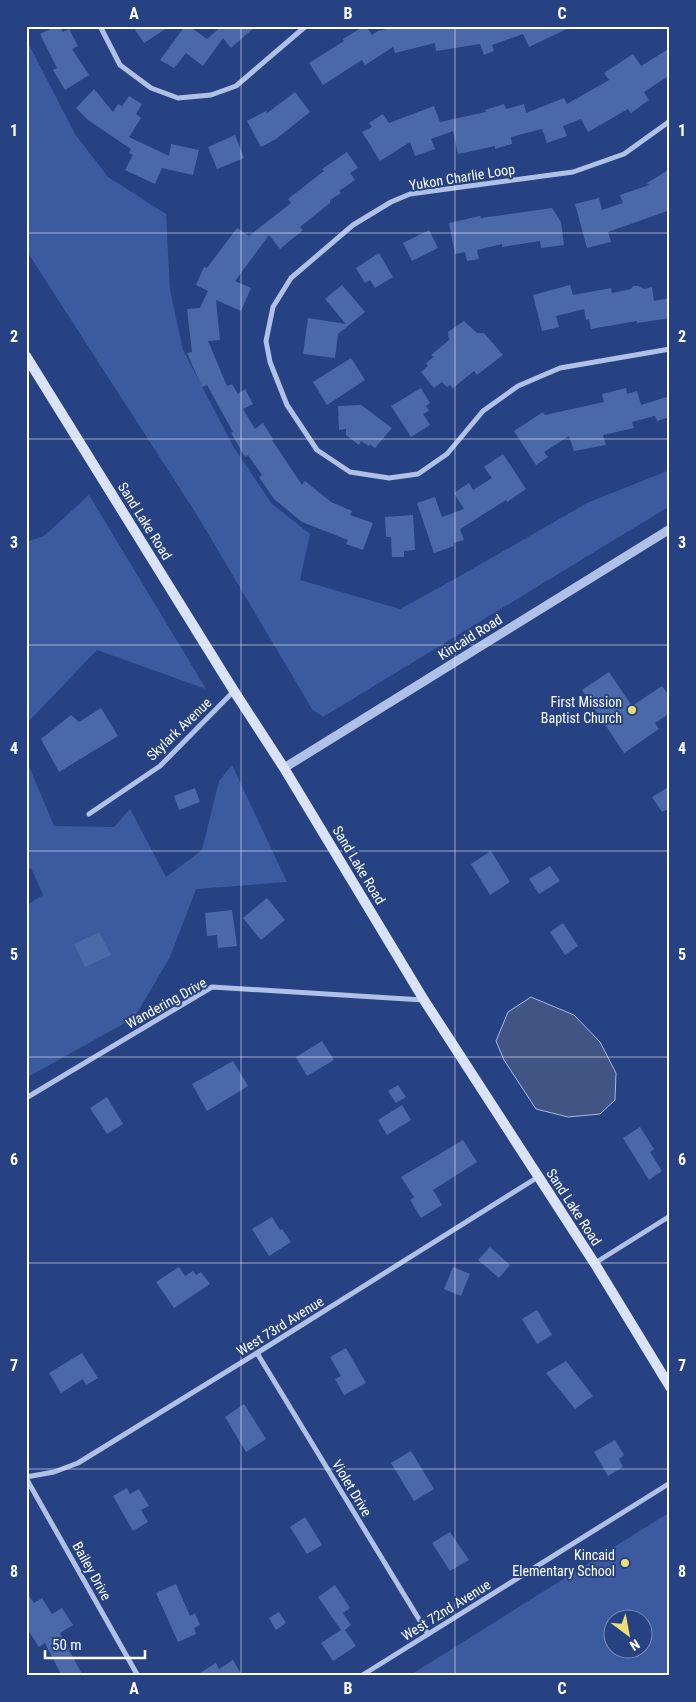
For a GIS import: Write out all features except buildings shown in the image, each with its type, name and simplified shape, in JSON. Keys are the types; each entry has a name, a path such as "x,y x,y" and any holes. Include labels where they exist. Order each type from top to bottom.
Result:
{"main road":[{"name":"Sand Lake Road","path":"26,356 234,691 284,768 424,1000 594,1264 670,1387"}],"street":[{"path":"100,26 120,65 151,88 178,98 211,95 236,86 306,26"},
{"name":"Yukon Charlie Loop","path":"670,122 624,154 573,172 410,194 391,202 353,225 291,278 274,307 266,341 270,362 288,405 317,450 350,472 389,478 418,474 447,454 483,411 518,386 560,368 670,349"},
{"name":"Kincaid Road","path":"284,768 670,529"},
{"name":"Skylark Avenue","path":"89,814 160,766 234,691"},
{"name":"Wandering Drive","path":"26,1098 212,987 424,1000"},
{"name":"West 73rd Avenue","path":"26,1477 54,1472 78,1463 538,1176"},
{"path":"594,1264 670,1216"},
{"name":"Violet Drive","path":"257,1353 428,1634"},
{"name":"Bailey Drive","path":"26,1477 138,1676"},
{"name":"West 72nd Avenue","path":"361,1676 670,1483"}],"shaded area":[{"path":"26,39 75,134 108,177 166,214 170,290 183,350 233,446 272,504 310,534 300,580 400,609 587,503 670,470 670,506 323,717 312,709 197,515 26,250"},
{"path":"89,495 206,689 97,650 26,724 26,542 44,536"},
{"path":"26,759 54,826 114,827 130,809 166,877 202,850 219,781 232,765 287,882 196,889 170,957 134,1018 26,1078 26,906 43,895 31,868 26,870"},
{"path":"531,997 574,1015 600,1042 616,1073 615,1100 600,1114 568,1117 536,1109 504,1060 496,1041 508,1012"},
{"name":"Kincaid Elementary School","path":"670,1512 670,1676 409,1676"}],"place":[{"name":"First Mission Baptist Church","path":"632,710"},
{"name":"Kincaid Elementary School","path":"625,1563"}]}
